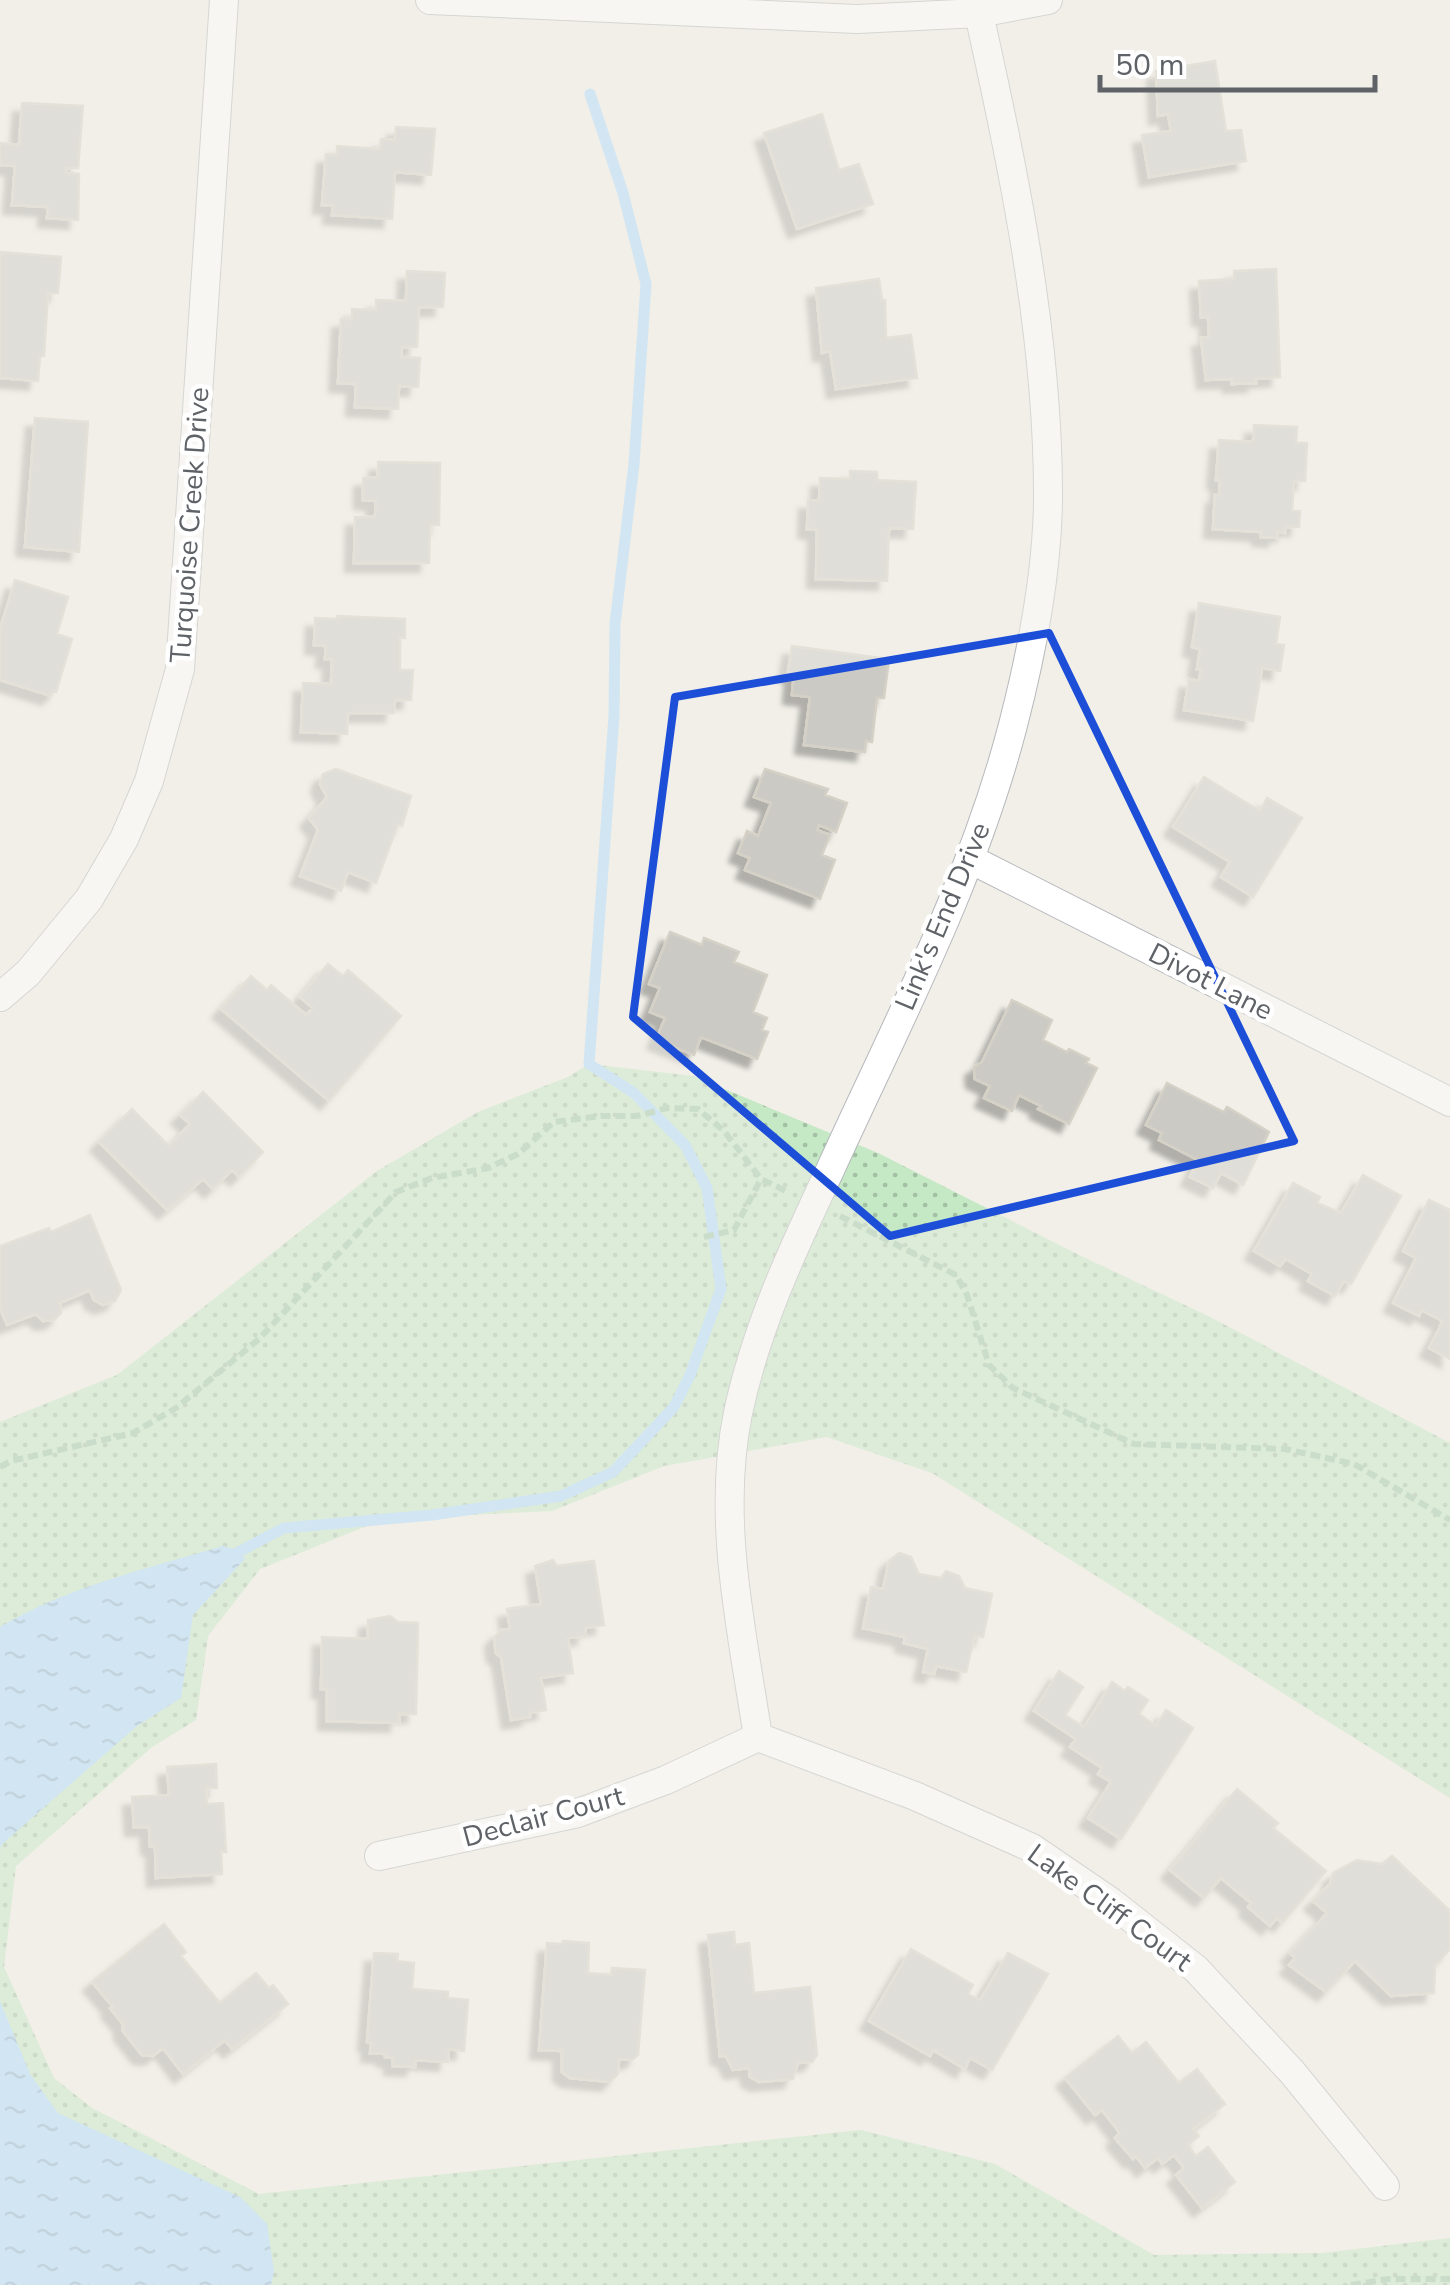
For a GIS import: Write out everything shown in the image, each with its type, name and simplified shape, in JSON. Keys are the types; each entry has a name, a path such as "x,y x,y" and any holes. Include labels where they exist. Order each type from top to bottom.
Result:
{"street":[{"name":"Turquoise Creek Drive","path":"0,997 28,973 89,898 124,838 149,781 180,670 224,0"},
{"path":"430,0 742,17 911,19 1048,0"},
{"name":"Link's End Drive","path":"758,1737 728,1512 737,1416 757,1343 814,1204 972,860 1013,725 1041,595 1048,504 1046,418 1024,237 977,7"},
{"name":"Divot Lane","path":"972,860 1450,1102"},
{"name":"Declair Court","path":"379,1856 578,1813 666,1780 758,1737"},
{"name":"Lake Cliff Court","path":"758,1737 915,1796 1032,1848 1111,1902 1196,1969 1292,2072 1385,2186"}],"path":[{"path":"0,1467 133,1433 176,1408 260,1339 396,1192 432,1178 488,1168 518,1154 554,1122 636,1116 667,1108 698,1109 724,1130 761,1179 956,1275 967,1295 989,1365 1013,1388 1134,1444 1285,1450 1354,1464 1450,1520"},
{"path":"704,1237 734,1230 761,1179"},
{"path":"1351,2285 1450,2279"}],"highlighted area":[{"path":"1049,633 1294,1141 890,1236 633,1017 675,697"}],"green space":[{"path":"589,1064 693,1076 878,1153 1208,1316 1450,1443 1450,1798 932,1473 827,1437 664,1466 552,1511 384,1519 260,1569 208,1636 196,1720 152,1747 16,1866 4,1967 54,2078 92,2108 259,2194 861,2130 995,2164 1154,2255 1322,2253 1450,2238 1450,2285 0,2285 0,1422 117,1375 377,1171 478,1112 568,1077"}],"water":[{"path":"223,1546 237,1550 245,1559 193,1615 181,1698 137,1726 1,1845 0,1852 0,1627 80,1590"},
{"path":"0,2001 30,2074 58,2113 240,2197 267,2224 274,2271 271,2285 0,2285"}],"building":[{"path":"1215,61 1226,131 1241,130 1246,161 1149,177 1142,135 1171,131 1168,114 1158,116 1156,71"},
{"path":"22,103 83,106 78,168 66,168 66,173 79,174 78,220 47,218 48,207 12,205 15,166 0,165 0,143 19,145"},
{"path":"822,114 839,170 859,164 873,204 797,229 764,133"},
{"path":"396,127 435,129 431,175 395,172 392,219 332,215 333,205 322,205 326,154 337,155 337,146 380,149 381,139 395,140"},
{"path":"0,252 61,257 58,293 48,293 44,356 40,356 38,381 0,378"},
{"path":"1276,269 1280,377 1232,384 1232,379 1206,380 1201,338 1209,337 1208,317 1201,317 1199,281 1234,279 1234,271"},
{"path":"407,271 445,273 443,307 419,307 417,347 402,347 401,357 420,358 418,387 399,386 398,409 355,407 356,384 338,383 341,319 352,319 352,309 376,310 376,300 406,301"},
{"path":"879,279 885,300 886,338 911,335 917,378 836,389 830,351 822,353 816,288"},
{"path":"35,418 88,422 79,552 25,547"},
{"path":"1254,425 1297,427 1296,443 1307,443 1305,481 1294,481 1292,511 1300,511 1299,527 1286,527 1285,533 1277,532 1277,538 1261,537 1261,532 1213,529 1215,495 1219,496 1219,440 1253,442"},
{"path":"378,462 440,463 439,525 430,525 429,563 354,563 355,517 375,517 376,501 363,500 363,478 378,477"},
{"path":"850,471 877,472 877,480 916,482 913,529 889,528 887,581 816,579 817,530 807,529 808,500 819,501 820,478 850,479"},
{"path":"15,580 68,597 57,634 72,639 56,692 51,696 0,680 0,629"},
{"path":"1199,603 1280,617 1276,644 1284,645 1280,671 1262,668 1253,721 1184,710 1189,679 1199,681 1201,669 1197,669 1200,649 1192,647"},
{"path":"315,618 405,619 405,638 400,637 400,670 413,670 411,700 395,700 394,713 348,713 347,734 301,732 303,683 331,684 332,659 325,659 326,646 314,645"},
{"path":"792,646 889,659 884,698 877,698 872,742 866,741 865,752 804,745 810,697 792,695 794,673 788,672"},
{"path":"336,769 411,796 376,883 348,872 341,891 300,876 318,830 309,818 327,797 320,784 323,774"},
{"path":"765,769 828,789 825,795 847,803 836,832 819,825 817,830 830,835 822,855 835,860 820,899 745,870 750,858 738,853 747,831 758,836 771,803 754,797"},
{"path":"1204,777 1260,811 1267,798 1302,818 1253,897 1221,877 1230,862 1173,827"},
{"path":"670,932 702,945 704,938 739,952 734,962 767,975 753,1012 767,1018 762,1030 768,1032 757,1059 701,1037 694,1055 656,1040 665,1018 650,1012 660,988 649,984"},
{"path":"328,964 343,976 348,970 401,1016 329,1101 221,1009 251,976 267,990 271,985 306,1015 313,1008 300,997"},
{"path":"1012,1000 1052,1020 1043,1040 1089,1059 1086,1063 1097,1068 1069,1124 1019,1095 1012,1111 984,1098 990,1086 975,1079 974,1067 982,1062"},
{"path":"1167,1083 1224,1112 1227,1107 1269,1132 1243,1185 1221,1173 1213,1188 1190,1177 1198,1160 1159,1140 1162,1133 1146,1125"},
{"path":"203,1092 263,1152 239,1177 232,1170 213,1189 203,1179 167,1210 99,1142 132,1109 169,1146 190,1124 180,1115"},
{"path":"1363,1175 1401,1196 1351,1284 1344,1281 1335,1296 1308,1281 1312,1274 1286,1259 1280,1266 1254,1251 1293,1183 1320,1197 1317,1203 1341,1213"},
{"path":"1429,1200 1450,1210 1450,1359 1429,1348 1443,1321 1421,1310 1419,1316 1393,1303 1416,1258 1403,1251"},
{"path":"90,1215 121,1290 115,1301 103,1305 94,1300 90,1290 60,1303 61,1313 54,1320 43,1321 36,1314 7,1325 0,1308 0,1246 49,1228 51,1232"},
{"path":"899,1553 911,1557 919,1574 941,1578 946,1571 959,1576 965,1588 992,1594 983,1637 975,1635 966,1672 936,1666 934,1674 923,1672 928,1649 904,1643 905,1637 863,1628 871,1587 883,1589 889,1561"},
{"path":"553,1560 557,1566 594,1561 604,1625 585,1628 586,1636 568,1638 573,1673 541,1678 546,1710 511,1720 494,1638 501,1630 510,1629 507,1609 541,1604 535,1566"},
{"path":"390,1616 398,1622 418,1623 416,1714 399,1714 399,1723 327,1721 327,1689 321,1689 322,1637 368,1639 368,1620"},
{"path":"1059,1671 1083,1687 1065,1715 1084,1727 1112,1682 1148,1700 1139,1714 1156,1726 1166,1710 1193,1728 1121,1839 1088,1818 1111,1782 1098,1774 1102,1768 1070,1747 1076,1739 1034,1711"},
{"path":"216,1764 217,1788 206,1788 207,1804 223,1803 226,1852 221,1851 222,1874 156,1878 155,1846 150,1846 149,1827 134,1827 132,1797 169,1795 167,1767"},
{"path":"1237,1789 1278,1823 1273,1828 1326,1871 1282,1923 1277,1918 1270,1926 1248,1907 1251,1903 1221,1878 1204,1898 1170,1870"},
{"path":"1392,1856 1450,1911 1450,1949 1435,1966 1434,1993 1391,1996 1355,1961 1326,1992 1289,1965 1295,1958 1290,1953 1327,1913 1313,1901 1330,1884 1333,1873 1357,1860 1382,1864"},
{"path":"164,1924 186,1952 181,1956 220,2003 256,1973 269,1988 273,1985 288,2004 232,2049 225,2040 183,2074 163,2048 153,2056 142,2055 123,2031 123,2024 110,2008 113,2007 92,1982"},
{"path":"734,1932 735,1945 749,1943 754,1993 810,1987 817,2055 812,2062 798,2063 793,2079 759,2082 750,2077 749,2068 733,2070 726,2056 720,2056 708,1935"},
{"path":"547,1943 589,1943 588,1973 611,1975 612,1968 645,1970 638,2055 632,2060 619,2059 618,2074 610,2082 570,2078 562,2072 562,2051 539,2050"},
{"path":"911,1949 973,1985 968,1994 980,2000 1008,1953 1048,1974 992,2070 970,2058 965,2069 933,2050 930,2056 869,2021"},
{"path":"374,1953 398,1954 397,1961 414,1963 412,1989 448,1992 448,1998 468,2000 464,2051 449,2049 448,2062 415,2060 415,2067 393,2066 393,2058 385,2057 386,2054 370,2053 371,2043 367,2042"},
{"path":"1118,2036 1132,2053 1146,2042 1179,2083 1197,2069 1225,2104 1193,2129 1199,2136 1188,2145 1196,2156 1208,2147 1235,2182 1202,2208 1176,2175 1184,2168 1174,2155 1162,2164 1158,2158 1145,2168 1115,2138 1120,2133 1102,2110 1095,2115 1065,2078"}],"waterway":[{"path":"227,1558 284,1528 432,1515 561,1496 613,1472 674,1407 690,1375 721,1289 707,1188 685,1145 634,1093 589,1064 614,716 615,624 634,464 646,284 623,193 590,94"}]}
